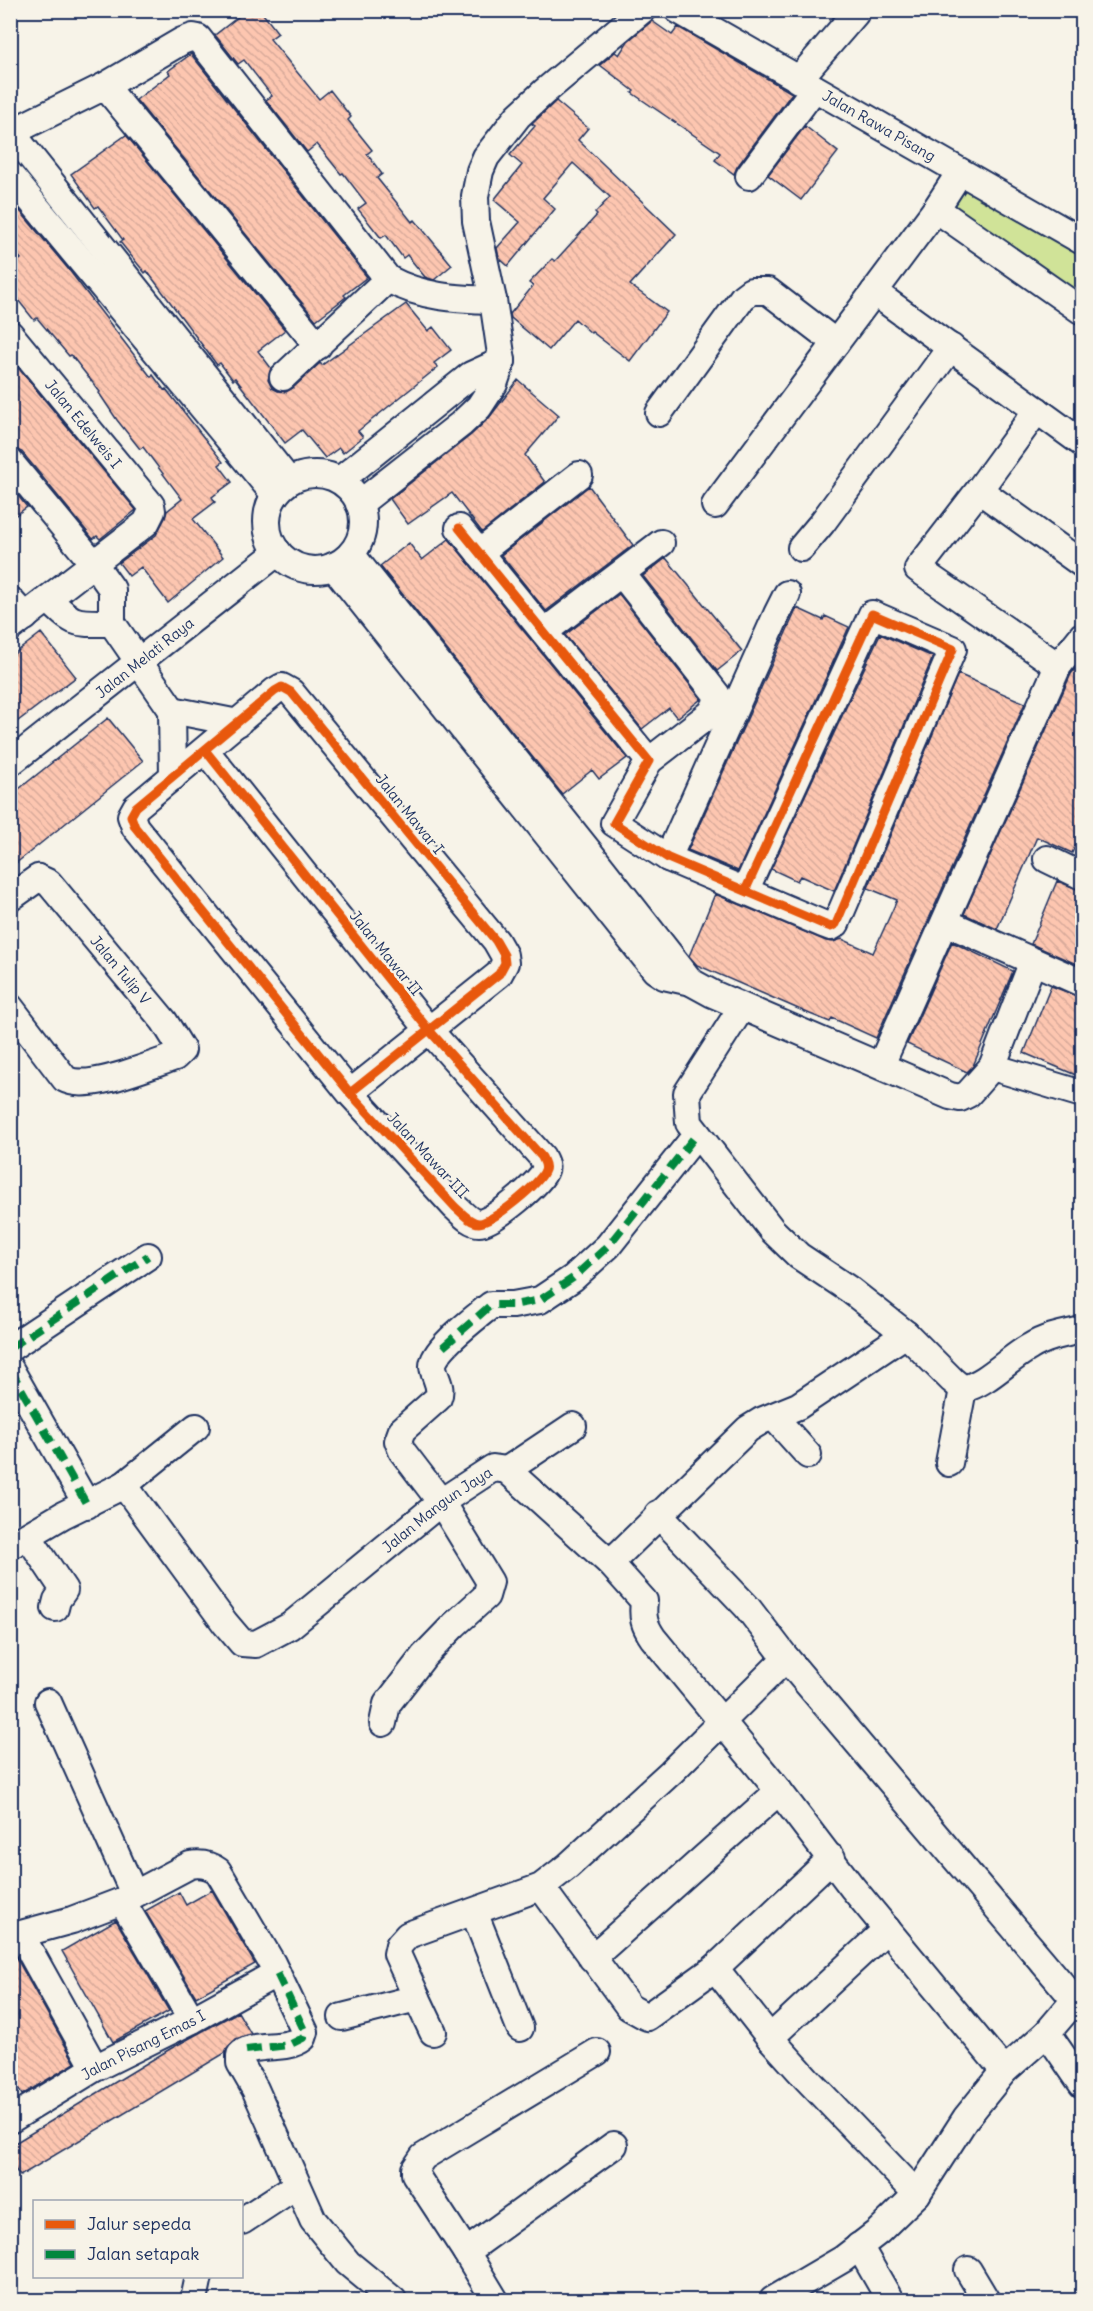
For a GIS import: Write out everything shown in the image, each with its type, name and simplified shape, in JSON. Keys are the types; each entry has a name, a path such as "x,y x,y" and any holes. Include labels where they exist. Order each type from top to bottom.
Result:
{"street":[{"path":"360,504 461,424 479,407 494,384 502,362 493,300 476,221 476,196 480,171 486,157 518,116 642,10"},
{"name":"Jalan Rawa Pisang","path":"678,10 1083,241"},
{"path":"748,176 806,84 855,14"},
{"path":"282,488 11,133 105,86 182,41 198,38 388,279 404,288 431,296 493,300"},
{"path":"105,86 318,346"},
{"path":"715,505 936,209 960,172"},
{"path":"10,175 282,488"},
{"path":"936,209 1083,311"},
{"path":"283,377 388,279"},
{"path":"659,413 743,297 751,291 768,291 836,343"},
{"path":"874,292 1083,443"},
{"name":"Jalan Edelweis I","path":"10,334 151,506 152,515 146,523 94,564"},
{"path":"801,548 822,523 951,347"},
{"path":"340,480 471,375 502,362"},
{"path":"881,1065 945,922 1076,650 918,569 1037,410"},
{"path":"10,462 94,564 113,592 112,623 172,710 173,777"},
{"path":"314,474 328,475 340,480 351,490 360,504 362,530 360,539 342,560 313,570 293,565 278,552 270,539 267,524 268,509 282,488 301,476 314,474"},
{"path":"479,553 579,475"},
{"path":"979,490 1083,564"},
{"path":"459,528 649,761"},
{"path":"544,632 661,543"},
{"name":"Jalan Melati Raya","path":"10,764 278,552"},
{"path":"342,560 590,853 691,982"},
{"path":"342,560 655,970 664,976 691,982 742,1006 960,1098 968,1094 992,1067 1032,961"},
{"path":"15,615 48,600 94,564"},
{"path":"590,853 614,824 649,761 711,713 716,704 717,695 622,574"},
{"path":"668,858 788,594"},
{"path":"48,600 76,622 112,623"},
{"path":"614,824 668,858 823,924 834,926 953,649 872,614 746,891"},
{"name":"Jalan Mawar I","path":"173,777 278,688 286,688 291,692 496,941 504,955 504,969 428,1029"},
{"path":"172,710 238,723"},
{"name":"Jalan Mawar II","path":"205,750 428,1029 542,1157 546,1165 545,1171 537,1183 491,1219"},
{"name":"Jalan Mawar III","path":"173,777 133,810 131,816 135,827 350,1093 455,1207 474,1222 480,1223 491,1219"},
{"path":"1047,859 1080,869"},
{"name":"Jalan Tulip V","path":"10,898 38,878 49,883 164,1021 181,1046 180,1054 96,1081 72,1083 65,1079 10,1007"},
{"path":"945,922 1083,983"},
{"path":"742,1006 687,1093 689,1123 772,1230 799,1256 850,1290 906,1334 963,1389"},
{"path":"350,1093 428,1029"},
{"path":"992,1067 1083,1094"},
{"path":"383,1723 387,1704 424,1656 486,1596 490,1582 441,1502 402,1451 398,1439 402,1430 438,1398 441,1391 433,1367 434,1361 443,1347 491,1305 513,1305 540,1300 573,1278 608,1246 697,1134"},
{"path":"10,1348 148,1256"},
{"path":"963,1389 972,1387 1017,1355 1045,1339 1083,1330"},
{"path":"610,1563 737,1438 760,1421 798,1406 906,1334"},
{"path":"10,1369 87,1505"},
{"path":"949,1463 963,1389"},
{"path":"774,1417 808,1455"},
{"path":"507,1470 573,1426"},
{"path":"55,1608 64,1590 19,1541 63,1515 124,1485 196,1427"},
{"name":"Jalan Mangun Jaya","path":"124,1485 225,1623 242,1643 256,1644 290,1626 441,1502 493,1468 507,1470 610,1563 644,1601 644,1625 653,1638 779,1791 852,1887 1004,2071"},
{"path":"658,1514 747,1607 786,1658 1079,1997 1047,2033 1004,2071 966,2118 917,2194 878,2232 834,2264 773,2301"},
{"path":"433,2032 397,1954 402,1940 408,1935 541,1887 568,1866 645,1796 786,1658"},
{"path":"48,1702 128,1898 192,2020"},
{"path":"592,1958 779,1791"},
{"path":"541,1887 628,2007 647,2017 715,1968 832,1858"},
{"path":"95,2068 16,1936 72,1920 128,1898 196,1863 208,1866 218,1872 277,1973 305,2032 303,2038 290,2045 246,2050 239,2059 313,2220 342,2256 393,2301"},
{"path":"474,1912 520,2028"},
{"path":"770,2038 887,1929"},
{"path":"715,1968 770,2038 917,2194"},
{"name":"Jalan Pisang Emas I","path":"10,2120 95,2068 192,2020 277,1973"},
{"path":"342,2017 417,1998"},
{"path":"1047,2033 1083,2084"},
{"path":"495,2301 415,2174 415,2169 419,2161 597,2052"},
{"path":"466,2252 614,2145"},
{"path":"243,2220 297,2185"},
{"path":"859,2246 890,2301"},
{"path":"968,2270 986,2301"},
{"path":"194,2301 199,2278"}],"green space":[{"path":"960,172 1082,241 1082,311 936,209"}],"building":[{"path":"247,10 260,10 278,33 270,39 319,99 330,90 351,117 348,120 372,150 367,154 382,174 377,178 412,222 415,220 452,265 434,280 425,277 407,255 403,258 386,235 381,238 358,209 366,203 343,173 341,174 317,144 307,152 266,100 272,96 244,60 238,64 215,35"},
{"path":"652,21 672,35 678,27 792,93 734,174 715,160 720,153 632,93 634,91 600,65 615,52 619,55 628,41"},
{"path":"191,54 367,277 316,320 136,100 170,74 168,71"},
{"path":"556,101 588,128 578,140 676,234 630,285 667,312 630,361 575,319 549,350 511,318 510,314 533,286 529,283 552,259 555,261 597,215 595,213 610,197 573,163 543,198 555,209 508,266 499,258 497,248 520,222 494,200 522,165 510,155 535,126 532,124"},
{"path":"805,126 838,152 801,200 768,175"},
{"path":"126,135 285,330 258,351 271,368 268,380 272,388 286,392 293,388 320,363 322,365 406,304 428,331 433,327 451,350 434,363 438,367 358,431 363,437 343,453 339,448 325,458 302,430 285,443 235,378 233,380 220,363 217,365 147,271 145,273 120,242 123,240 98,206 95,208 71,174"},
{"path":"10,199 69,270 151,377 153,375 164,390 166,389 223,462 219,465 232,482 212,497 215,502 193,519 223,557 168,603 141,567 129,576 119,563 156,535 167,511 182,499 143,447 140,449 117,420 100,392 71,355 69,356 37,318 34,320 10,290 10,268 21,259 10,246"},
{"path":"10,358 136,510 100,539 97,536 93,539 22,452 10,447"},
{"path":"518,380 559,415 525,455 545,482 482,532 452,493 408,524 390,499 471,435 489,418"},
{"path":"10,486 27,507 10,519"},
{"path":"589,486 633,545 546,611 501,555"},
{"path":"449,539 627,758 599,779 592,770 562,794 380,566 409,543 422,560"},
{"path":"666,558 742,651 717,671 643,576"},
{"path":"619,594 701,699 677,718 669,708 642,729 565,635"},
{"path":"797,608 823,620 825,616 849,627 738,871 688,850"},
{"path":"41,633 76,677 10,727 10,657"},
{"path":"880,634 933,657 834,891 800,876 797,881 771,869"},
{"path":"1083,659 1083,830 1072,853 1037,837 997,929 964,914 1071,674"},
{"path":"958,674 1025,703 876,1038 832,1018 830,1022 810,1014 697,965 689,956 715,894 826,941 833,942 842,939 873,953 897,900 868,888"},
{"path":"108,718 143,761 10,868 10,796"},
{"path":"1057,881 1083,891 1083,967 1031,944"},
{"path":"952,942 1013,971 973,1066 967,1072 907,1044"},
{"path":"1051,986 1083,998 1083,1078 1024,1053"},
{"path":"212,1890 255,1964 196,1997 145,1911 179,1892 186,1905"},
{"path":"116,1920 169,2011 113,2042 62,1951"},
{"path":"10,1952 13,1952 75,2063 22,2095 10,2074"},
{"path":"238,2012 251,2034 236,2039 225,2053 20,2176 10,2162 10,2146 170,2049"}],"marked path":[{"path":"443,1347 491,1305 513,1305 540,1300 573,1278 608,1246 697,1134"},
{"path":"10,1348 148,1256"},
{"path":"10,1369 87,1505"},
{"path":"246,2050 289,2045 303,2038 305,2032 277,1973"}],"cycle path":[{"path":"459,528 649,761 614,823 668,858 823,924 831,927 836,924 953,649 872,614 745,891"},
{"path":"205,750 428,1029 542,1157 545,1170 535,1184 494,1217 479,1223 466,1217 350,1093 135,827 131,816 136,807 275,691 282,687 291,692 496,941 504,955 505,963 499,974 350,1093"}]}
